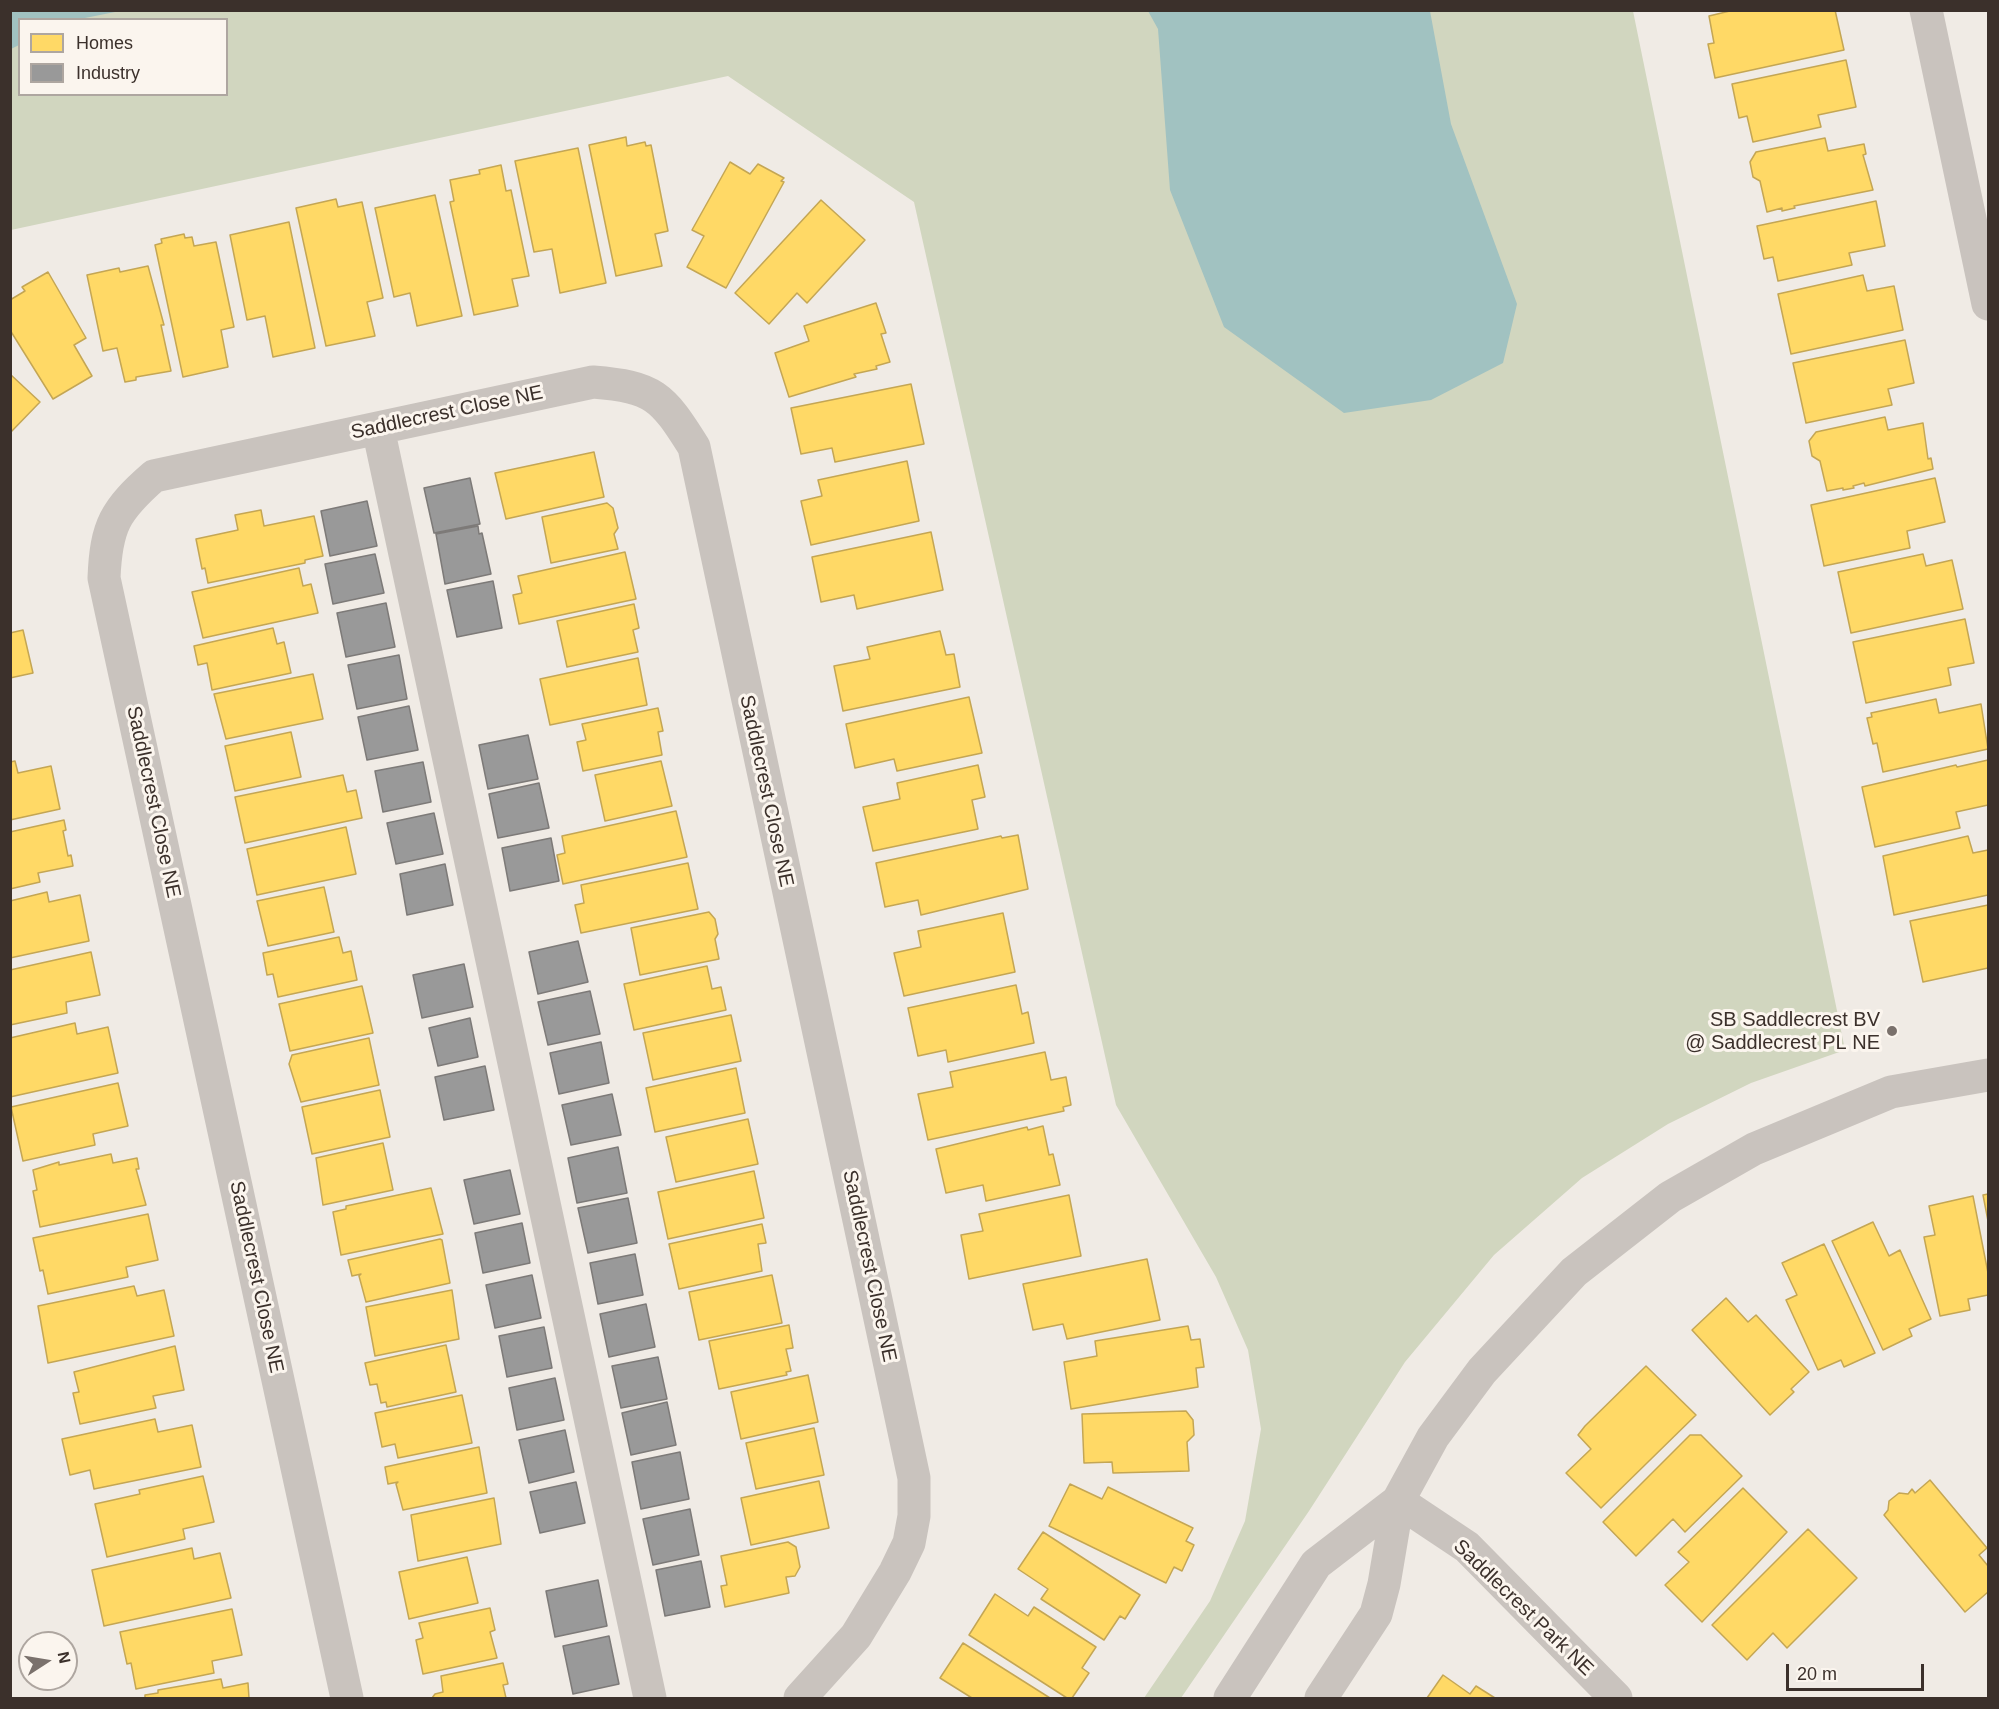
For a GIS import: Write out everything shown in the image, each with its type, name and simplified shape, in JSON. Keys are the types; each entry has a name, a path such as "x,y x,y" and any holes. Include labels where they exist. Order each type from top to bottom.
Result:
{"street":[{"path":"1926,10 1989,304"},
{"name":"Saddlecrest Close NE","path":"347,1698 104,578 105,547 115,517 134,494 154,476 593,382 626,385 657,397 677,419 694,447 914,1478 914,1516 909,1544 895,1572 856,1636 816,1693"},
{"path":"378,428 650,1698"},
{"path":"1321,1698 1376,1614 1384,1584 1398,1501 1433,1437 1498,1354 1574,1272 1671,1197 1754,1149 1891,1092 1989,1075"},
{"path":"1230,1698 1316,1564 1398,1501"},
{"name":"Saddlecrest Park NE","path":"1398,1501 1467,1547 1616,1698"}],"green space":[{"path":"10,11 1633,11 1845,1050 1751,1083 1668,1124 1582,1178 1494,1255 1405,1362 1309,1511 1181,1698 1144,1698 1210,1601 1245,1521 1261,1429 1248,1350 1216,1277 1116,1105 914,202 728,76 11,230"}],"water":[{"path":"11,10 120,10 85,18 18,18 18,46 11,49"},
{"path":"1148,11 1430,11 1451,124 1517,304 1503,363 1431,400 1344,413 1224,327 1170,190 1158,29"}],"building: Homes":[{"path":"1734,10 1835,10 1844,50 1715,78 1708,44 1714,43 1709,16"},
{"path":"1846,60 1856,107 1818,115 1821,127 1753,142 1747,116 1739,118 1732,84"},
{"path":"626,137 627,146 645,142 646,146 651,145 668,231 655,234 662,266 616,276 589,145"},
{"path":"1825,138 1828,151 1864,144 1866,154 1863,155 1873,190 1794,206 1795,208 1782,211 1782,208 1767,212 1760,181 1753,177 1750,162 1756,152"},
{"path":"578,148 606,283 560,293 552,249 534,252 515,161"},
{"path":"730,162 750,174 758,164 784,178 781,181 784,182 726,288 687,267 704,236 692,230"},
{"path":"501,165 506,191 511,190 529,276 512,279 518,306 474,315 450,202 454,201 450,180 480,174 479,170"},
{"path":"435,195 462,316 417,326 410,293 394,297 375,208"},
{"path":"336,199 338,207 362,202 383,298 367,302 375,336 326,346 296,208"},
{"path":"821,200 865,240 807,303 797,293 769,324 735,293"},
{"path":"1876,201 1885,246 1849,253 1852,265 1778,281 1773,257 1764,259 1757,226"},
{"path":"289,222 315,348 273,357 265,316 247,320 230,235"},
{"path":"184,234 185,238 192,237 194,246 216,242 234,327 221,330 228,367 183,377 155,245 162,243 161,239"},
{"path":"148,266 164,325 161,325 171,371 136,377 136,380 125,382 117,348 103,351 87,275 119,268 120,272"},
{"path":"48,272 86,338 74,345 92,376 53,399 10,330 10,300 25,291 22,287"},
{"path":"1863,275 1867,291 1894,286 1903,330 1791,354 1778,294"},
{"path":"876,303 886,333 881,334 890,362 876,366 877,369 854,374 856,377 789,397 775,353 809,341 804,326"},
{"path":"1905,340 1914,383 1888,389 1892,405 1806,423 1793,363"},
{"path":"10,374 40,402 10,433"},
{"path":"911,384 924,444 835,462 832,448 801,454 791,408"},
{"path":"1885,417 1888,430 1923,423 1928,459 1931,458 1933,469 1865,486 1864,483 1853,486 1854,488 1827,491 1820,461 1812,456 1809,441 1816,432"},
{"path":"594,452 604,497 506,519 495,473"},
{"path":"907,461 919,521 811,545 801,501 822,496 818,480"},
{"path":"1935,478 1945,522 1907,531 1910,548 1824,566 1811,505"},
{"path":"607,503 613,508 618,528 614,534 618,549 551,563 542,517"},
{"path":"261,510 264,526 314,516 323,556 305,560 305,563 208,583 205,568 202,569 196,539 238,530 235,515"},
{"path":"931,532 943,590 857,609 854,595 821,602 812,557"},
{"path":"625,552 636,599 519,624 513,595 522,593 518,576"},
{"path":"1923,554 1926,566 1952,560 1963,609 1851,633 1838,572"},
{"path":"299,568 303,586 311,584 318,613 203,638 192,592"},
{"path":"634,604 639,628 633,630 638,652 567,667 557,621"},
{"path":"1965,619 1974,663 1948,668 1951,685 1866,703 1853,642"},
{"path":"273,628 277,644 284,642 291,673 212,690 207,663 198,665 194,646"},
{"path":"23,630 33,673 10,678 10,633"},
{"path":"940,631 946,655 954,654 960,687 843,711 834,666 870,659 867,647"},
{"path":"638,658 647,705 550,725 540,679"},
{"path":"313,674 323,719 226,739 214,694"},
{"path":"969,697 982,753 897,771 894,759 855,768 846,724"},
{"path":"1936,699 1939,713 1981,704 1988,749 1883,772 1877,743 1873,744 1867,718 1872,717 1871,713"},
{"path":"658,708 663,731 658,732 662,755 583,771 577,742 586,740 582,724"},
{"path":"291,732 301,777 235,791 225,746"},
{"path":"1988,760 1988,805 1956,812 1960,828 1875,847 1862,787 1956,765 1957,767"},
{"path":"15,761 18,773 51,766 60,809 10,820 10,762"},
{"path":"661,761 672,806 605,821 595,775"},
{"path":"978,765 985,797 972,800 978,829 873,851 863,807 900,799 897,783"},
{"path":"343,775 347,792 356,790 362,818 245,843 235,797"},
{"path":"676,811 687,857 563,884 557,855 565,853 562,836"},
{"path":"64,820 66,830 63,831 68,856 71,855 73,866 38,873 40,882 10,889 10,832"},
{"path":"346,827 356,874 257,895 247,849"},
{"path":"1018,835 1028,889 921,915 918,900 885,907 876,863 1001,836 1002,838"},
{"path":"1968,836 1973,853 1988,850 1988,895 1894,915 1883,856"},
{"path":"688,863 698,909 581,933 575,905 584,903 581,885"},
{"path":"324,887 334,932 268,946 257,901"},
{"path":"47,892 49,902 80,895 89,941 10,958 10,901"},
{"path":"1988,905 1988,968 1923,982 1910,921"},
{"path":"709,912 715,919 718,934 715,939 719,959 640,975 631,928"},
{"path":"1003,913 1015,972 904,996 894,953 921,947 918,931"},
{"path":"339,937 343,953 351,951 357,980 278,997 273,974 267,975 263,953"},
{"path":"91,952 100,995 66,1002 67,1013 10,1025 10,970"},
{"path":"707,966 712,989 721,987 726,1010 634,1030 624,984"},
{"path":"1016,985 1022,1014 1028,1012 1034,1043 948,1062 946,1050 918,1056 908,1008"},
{"path":"362,986 373,1033 290,1051 279,1004"},
{"path":"731,1015 741,1061 653,1080 643,1033"},
{"path":"75,1023 77,1034 108,1027 118,1073 10,1097 10,1038"},
{"path":"369,1038 379,1085 301,1102 289,1064 292,1055"},
{"path":"1045,1052 1051,1080 1066,1077 1071,1105 1063,1107 1064,1111 928,1140 918,1094 953,1087 950,1072"},
{"path":"736,1068 745,1113 655,1132 646,1088"},
{"path":"118,1083 128,1126 93,1134 95,1145 23,1161 11,1107"},
{"path":"380,1090 390,1137 312,1154 302,1107"},
{"path":"748,1119 758,1164 676,1182 666,1137"},
{"path":"1043,1126 1049,1155 1053,1154 1060,1185 986,1201 983,1185 946,1193 936,1149 1027,1127 1028,1130"},
{"path":"383,1143 393,1190 323,1205 316,1158"},
{"path":"111,1154 113,1163 137,1158 139,1169 136,1169 146,1205 40,1227 33,1191 37,1190 33,1170 59,1162 59,1165"},
{"path":"754,1171 764,1218 668,1239 658,1192"},
{"path":"431,1188 443,1234 341,1255 333,1212 346,1209 346,1206"},
{"path":"1988,1194 1988,1221 1983,1195"},
{"path":"1069,1195 1081,1256 969,1279 961,1235 983,1231 979,1214"},
{"path":"1973,1196 1988,1273 1988,1295 1968,1299 1970,1310 1940,1316 1924,1237 1935,1235 1929,1206"},
{"path":"148,1214 158,1260 126,1267 128,1277 48,1294 33,1238"},
{"path":"1873,1222 1889,1256 1900,1250 1931,1319 1909,1329 1912,1336 1883,1350 1832,1241"},
{"path":"762,1224 766,1243 758,1244 762,1271 679,1289 669,1244"},
{"path":"440,1239 450,1283 366,1302 359,1276 361,1274 352,1276 348,1260"},
{"path":"1824,1244 1875,1353 1844,1367 1841,1360 1818,1370 1786,1300 1797,1295 1782,1263"},
{"path":"1147,1259 1160,1320 1067,1339 1063,1324 1033,1330 1023,1284"},
{"path":"772,1275 782,1323 699,1340 689,1292"},
{"path":"134,1286 137,1296 164,1290 174,1336 48,1363 38,1306"},
{"path":"452,1290 459,1339 375,1356 366,1307"},
{"path":"1726,1298 1748,1322 1756,1315 1809,1372 1791,1389 1794,1392 1770,1415 1692,1330"},
{"path":"789,1325 793,1348 786,1349 791,1371 786,1372 787,1375 719,1389 709,1341"},
{"path":"1188,1326 1191,1340 1200,1339 1204,1367 1196,1368 1198,1387 1071,1409 1064,1362 1097,1356 1095,1341"},
{"path":"446,1345 456,1392 387,1407 386,1402 381,1403 377,1384 370,1385 365,1363"},
{"path":"175,1346 184,1390 153,1396 156,1408 80,1424 73,1393 79,1392 74,1372"},
{"path":"1646,1366 1696,1415 1601,1508 1566,1473 1591,1449 1578,1435"},
{"path":"808,1375 818,1422 741,1439 731,1392"},
{"path":"462,1395 472,1443 398,1458 395,1444 382,1447 375,1413"},
{"path":"1186,1411 1193,1420 1194,1435 1187,1442 1189,1471 1113,1473 1112,1462 1084,1463 1082,1414"},
{"path":"155,1419 158,1432 192,1425 201,1467 94,1489 90,1470 70,1475 62,1439"},
{"path":"814,1428 824,1475 756,1489 746,1443"},
{"path":"1690,1435 1701,1435 1742,1476 1685,1532 1673,1519 1636,1556 1603,1522"},
{"path":"479,1447 487,1493 403,1510 396,1484 398,1482 388,1484 385,1467"},
{"path":"203,1476 214,1522 183,1529 185,1539 107,1557 95,1504 140,1494 139,1490"},
{"path":"1930,1480 1987,1548 1979,1555 1988,1566 1988,1592 1965,1612 1884,1515 1888,1510 1889,1501 1899,1493 1908,1494 1912,1489 1915,1493"},
{"path":"819,1481 829,1528 751,1545 741,1498"},
{"path":"1070,1484 1102,1499 1108,1487 1193,1528 1186,1541 1194,1545 1182,1571 1174,1567 1166,1583 1049,1526"},
{"path":"1743,1488 1787,1532 1702,1622 1665,1585 1689,1562 1678,1552"},
{"path":"494,1498 501,1544 418,1561 411,1515"},
{"path":"1808,1529 1857,1578 1787,1648 1773,1633 1747,1660 1712,1625"},
{"path":"1043,1532 1140,1595 1125,1619 1120,1616 1104,1640 1041,1599 1048,1589 1018,1569"},
{"path":"788,1542 796,1547 800,1567 795,1576 786,1577 789,1593 725,1607 721,1586 727,1585 721,1556"},
{"path":"192,1548 194,1559 220,1553 231,1598 104,1626 92,1570"},
{"path":"467,1557 478,1603 409,1619 399,1572"},
{"path":"995,1594 1028,1616 1034,1607 1096,1647 1082,1668 1089,1673 1072,1698 1067,1698 969,1635"},
{"path":"490,1608 495,1630 490,1632 497,1658 423,1674 416,1640 423,1638 419,1623"},
{"path":"232,1609 242,1655 212,1661 214,1673 136,1689 131,1663 127,1664 120,1632"},
{"path":"963,1643 1050,1698 972,1698 940,1678"},
{"path":"503,1663 508,1684 503,1685 506,1698 432,1698 435,1694 443,1692 441,1676"},
{"path":"1443,1675 1470,1694 1476,1686 1495,1698 1427,1698"},
{"path":"221,1679 223,1688 248,1683 249,1698 145,1698 145,1695 158,1693 158,1690"}],"building: Industry":[{"path":"470,478 480,524 434,533 424,488"},
{"path":"367,501 377,546 330,556 321,511"},
{"path":"478,526 479,534 482,533 491,574 445,584 436,534"},
{"path":"375,554 384,593 333,604 325,564"},
{"path":"493,581 502,628 457,637 447,590"},
{"path":"386,603 395,647 346,657 337,613"},
{"path":"399,655 407,699 357,709 348,665"},
{"path":"409,706 418,750 367,760 358,717"},
{"path":"528,735 538,779 488,789 479,745"},
{"path":"423,762 431,802 383,812 375,771"},
{"path":"539,783 549,828 498,838 489,794"},
{"path":"434,813 443,854 396,864 387,823"},
{"path":"551,838 559,881 510,891 502,848"},
{"path":"445,864 453,905 407,915 400,874"},
{"path":"578,941 588,982 538,994 529,952"},
{"path":"464,964 473,1007 422,1018 413,975"},
{"path":"590,991 600,1034 548,1045 538,1002"},
{"path":"470,1018 478,1057 438,1066 429,1028"},
{"path":"601,1042 609,1083 559,1094 550,1053"},
{"path":"485,1066 494,1110 444,1120 435,1077"},
{"path":"612,1094 621,1135 571,1145 562,1105"},
{"path":"618,1147 627,1193 577,1203 568,1158"},
{"path":"510,1170 520,1214 474,1224 464,1180"},
{"path":"628,1198 637,1243 588,1253 578,1208"},
{"path":"522,1223 530,1263 483,1273 475,1233"},
{"path":"635,1254 643,1295 598,1304 590,1263"},
{"path":"532,1275 541,1318 495,1328 486,1285"},
{"path":"646,1304 655,1347 609,1357 600,1314"},
{"path":"544,1327 552,1368 507,1377 499,1336"},
{"path":"658,1357 667,1399 621,1408 612,1366"},
{"path":"555,1378 564,1420 517,1430 509,1388"},
{"path":"667,1402 676,1445 631,1455 622,1413"},
{"path":"565,1430 574,1472 529,1483 519,1440"},
{"path":"680,1452 689,1499 641,1509 632,1462"},
{"path":"576,1482 585,1523 540,1533 530,1492"},
{"path":"690,1509 699,1555 653,1565 643,1519"},
{"path":"701,1561 710,1607 665,1616 656,1570"},
{"path":"598,1580 607,1626 555,1637 546,1591"},
{"path":"609,1636 619,1684 573,1694 563,1646"}],"place":[{"name":"SB Saddlecrest BV @ Saddlecrest PL NE","path":"1892,1031"}]}
